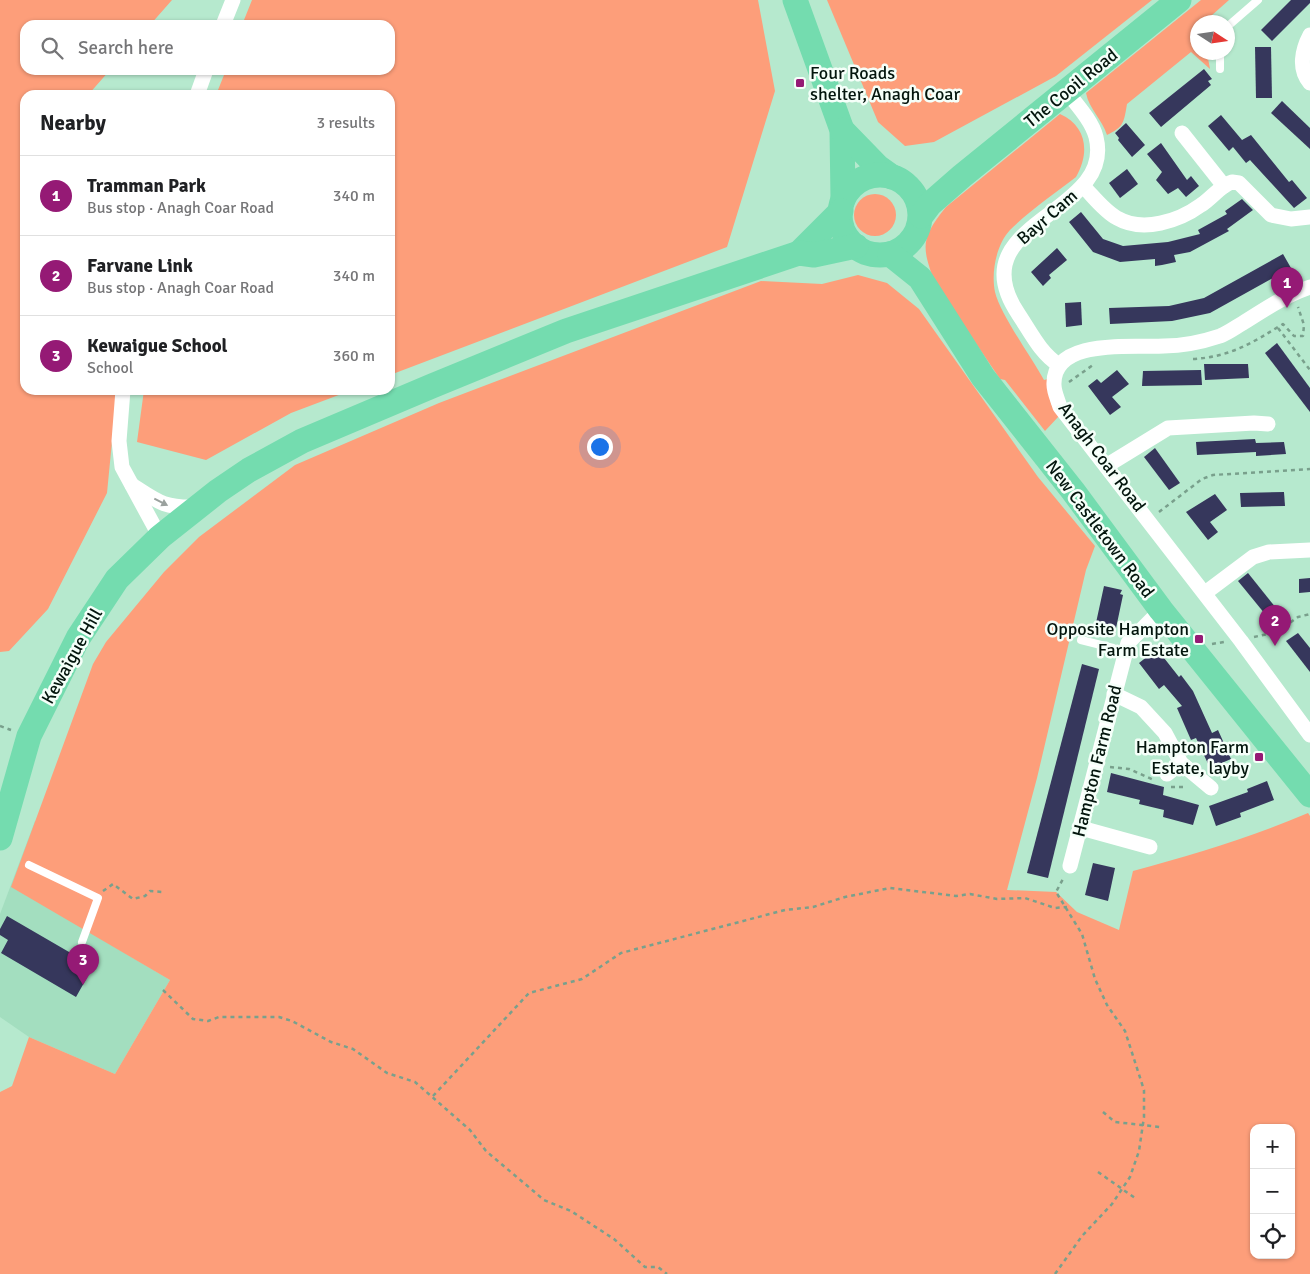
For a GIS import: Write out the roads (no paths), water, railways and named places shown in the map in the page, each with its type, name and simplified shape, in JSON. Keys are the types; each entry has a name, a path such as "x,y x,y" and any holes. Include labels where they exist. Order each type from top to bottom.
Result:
{"highway":[{"path":"795,0 842,130 843,229 856,246 871,254 890,254 905,248 918,226"},
{"name":"The Cooil Road","path":"918,226 930,204 962,176 1179,0"},
{"path":"842,130 878,167 900,181 916,197 920,278"},
{"path":"798,253 842,205 852,186 861,181 882,176 900,181"},
{"name":"The Cooil Road","path":"900,181 922,185 962,176"},
{"path":"798,253 814,255 856,246"},
{"name":"Kewaigue Hill","path":"0,838 30,736 78,638 118,579 160,537 198,507 249,470 302,440 566,331 798,253"},
{"path":"890,254 920,278"},
{"name":"New Castletown Road","path":"920,278 984,377 1073,491 1161,610 1310,795"}],"street":[{"path":"225,20 233,0"},
{"path":"1310,35 1302,59 1302,72 1310,83"},
{"path":"198,90 204,75"},
{"name":"Bayr Cam","path":"1059,365 1042,349 1012,305 1003,275 1011,248 1021,236 1082,186 1096,163 1098,153 1096,136 1088,121 1066,92"},
{"path":"1182,133 1224,186"},
{"path":"1082,186 1116,218 1148,225 1166,223 1184,215 1208,200 1228,182 1239,183 1270,215 1291,219 1310,217"},
{"path":"1059,365 1072,355 1086,350 1114,346 1165,346 1202,341 1222,335 1290,294 1310,287"},
{"name":"Anagh Coar Road","path":"1059,365 1054,386 1060,407 1241,640 1310,735"},
{"path":"123,395 119,441 122,467 160,537"},
{"path":"1106,466 1168,428 1259,419"},
{"path":"129,483 173,508 198,507"},
{"path":"1205,593 1253,557 1269,552 1310,550"},
{"name":"Hampton Farm Road","path":"1070,866 1098,764 1114,694 1119,649 1161,610"},
{"path":"1114,694 1141,707 1165,733 1181,763 1211,788"},
{"path":"1164,781 1181,763"},
{"path":"1081,828 1150,847"}],"lane":[{"path":"1235,20 1258,0"},
{"path":"1220,60 1220,68"},
{"path":"1081,640 1119,649"},
{"path":"29,865 98,898 82,942"}],"place":[{"name":"Four Roads shelter, Anagh Coar","path":"800,83"},
{"name":"Tramman Park","path":"1287,308"},
{"name":"Opposite Hampton Farm Estate","path":"1199,639"},
{"name":"Farvane Link","path":"1275,646"},
{"name":"Hampton Farm Estate, layby","path":"1259,757"},
{"name":"Kewaigue School","path":"83,985"}]}
